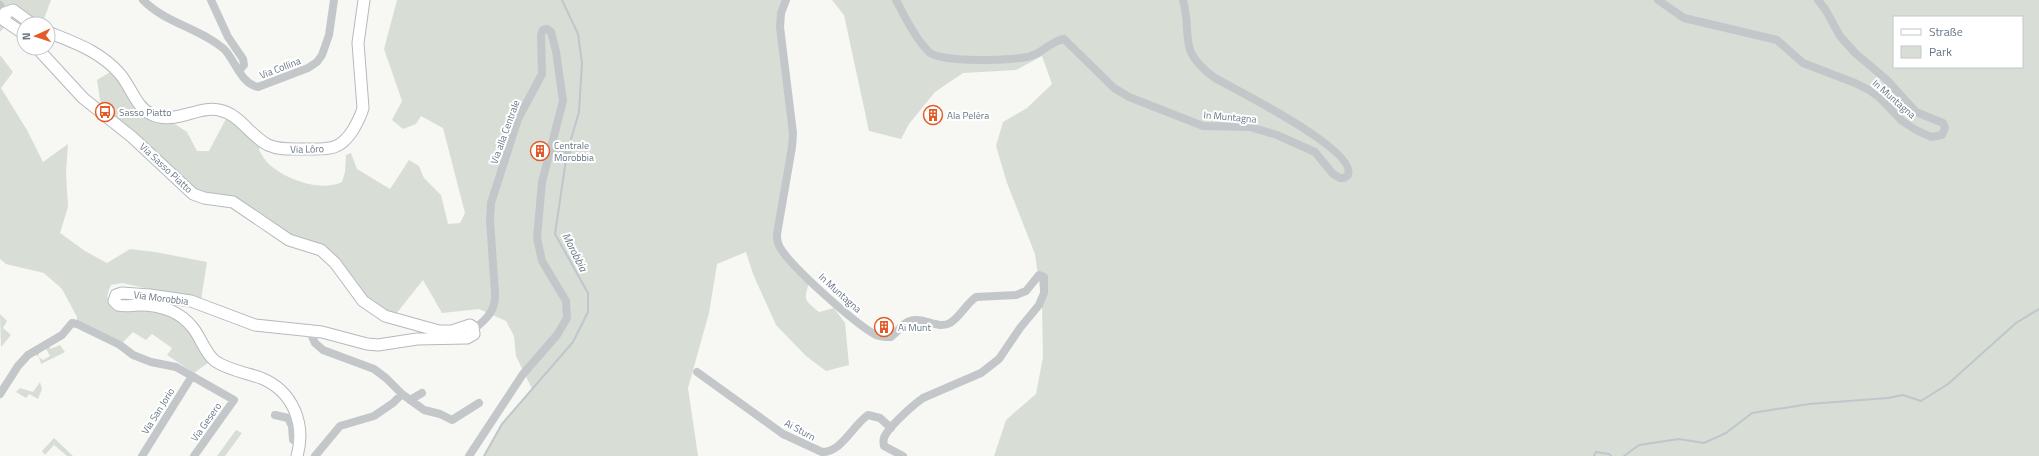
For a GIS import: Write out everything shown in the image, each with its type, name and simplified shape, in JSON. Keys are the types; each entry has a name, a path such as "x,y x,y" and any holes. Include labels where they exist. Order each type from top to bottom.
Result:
{"street":[{"path":"143,0 155,10 202,34 219,45 228,54 239,71 244,65 244,61 231,44 211,0"},
{"name":"Via Collina","path":"239,71 250,84 258,87 314,65 322,55 327,44 334,0"},
{"name":"Via Lôro","path":"56,35 80,44 100,56 119,73 140,105 151,114 170,118 213,109 229,113 261,141 273,147 287,149 332,148 344,143 357,124 363,108 364,98 358,43 364,0"},
{"name":"In Muntagna","path":"786,0 781,13 780,27 792,140 777,234 778,243 788,257 838,307 856,321 884,337 891,337 904,324 910,321 917,320 942,325 949,324 976,297 1016,295 1026,290 1039,275 1044,277 1044,293 1039,305 1020,328 1000,359 981,373 923,398 891,428 883,441 884,446 903,456"},
{"name":"In Muntagna","path":"896,0 913,31 929,53 955,60 1030,57 1064,39 1114,88 1130,97 1203,126 1250,127 1277,135 1315,152 1336,176 1342,178 1346,177 1349,172 1347,164 1332,147 1302,127 1215,78 1200,66 1188,46 1183,0"},
{"name":"In Muntagna","path":"1658,0 1684,18 1718,28 1772,38 1782,43 1810,66 1855,83 1869,90 1879,97 1902,121 1921,133 1935,137 1944,133 1944,126 1941,121 1916,112 1886,79 1855,53 1840,36 1825,9 1818,0"},
{"path":"16,29 6,22 2,9 12,10 21,16"},
{"name":"Via alla Centrale","path":"469,456 523,374 557,335 568,318 566,301 542,261 537,238 542,182 563,101 558,62 552,35 548,29 543,30 541,34 542,74 518,119 492,203 490,220 496,293 494,304 490,315 474,330"},
{"name":"Via Sasso Piatto","path":"44,56 82,98 132,137 193,194 204,198 233,202 288,240 321,250 335,263 364,301 385,316 434,330 452,330 470,325 474,330"},
{"name":"Via Morobbia","path":"297,456 300,443 300,428 295,410 286,396 277,387 262,379 215,361 192,326 176,313 154,306 121,306 115,303 114,299 116,295 122,293 182,299 201,303 241,321 255,325 309,330 372,344 417,339 467,338 473,336 474,330"},
{"path":"0,394 18,366 28,355 62,335 72,323 120,345 133,355 150,362 169,365 192,376"},
{"path":"309,330 315,343 323,350 374,370 386,378 402,394 424,410 440,414 451,420 479,403"},
{"name":"Ai Sturn","path":"697,372 783,434 822,452 829,452 836,448 868,416 880,418 891,428"},
{"name":"Via Gesero","path":"192,376 234,400 194,456"},
{"name":"Via San Jorio","path":"142,456 192,376"},
{"path":"410,400 422,393"},
{"path":"315,456 340,426 374,416 393,403 402,394"},
{"path":"275,414 288,418 292,426 293,440 300,443"}],"green space":[{"path":"0,0 51,0 45,16 16,16 16,23 8,23 0,32"},
{"path":"397,0 786,0 781,13 793,133 778,243 809,283 806,293 806,300 819,312 834,308 845,323 849,365 826,371 806,356 776,325 753,274 746,252 717,264 709,313 688,388 698,456 484,456 502,424 532,389 516,356 514,336 506,321 479,309 442,313 423,280 392,319 385,316 313,248 251,212 204,198 109,119 100,100 97,80 115,69 136,99 187,132 197,151 209,151 229,113 261,141 259,150 270,165 295,180 314,185 334,185 342,182 345,172 346,155 351,153 357,169 390,189 409,160 419,166 424,178 441,195 448,224 460,223 465,213 443,128 421,116 416,124 403,129 392,120 402,101 384,49"},
{"path":"832,0 2039,0 2039,456 994,456 1006,420 1036,394 1043,357 1042,304 1035,254 1007,183 996,146 1003,122 1027,108 1052,84 1042,56 1016,70 963,73 935,92 909,124 901,139 869,131 844,15"},
{"path":"0,55 13,72 1,88 27,130 43,162 68,144 66,173 68,207 60,233 85,251 107,263 130,249 155,252 207,262 201,300 122,283 111,285 108,292 108,301 113,309 160,314 171,317 180,323 189,332 208,363 194,373 167,355 172,348 152,334 146,340 133,332 120,345 77,324 77,317 62,289 44,273 6,264 0,259"},
{"path":"0,314 7,321 3,328 11,335 1,347"},
{"path":"49,344 50,349 60,345 65,352 41,364 39,357 43,360 50,356 46,349 39,353 38,357 35,352"},
{"path":"40,382 42,389 38,399 29,394 26,398 16,392 20,388 33,392"},
{"path":"236,430 242,433 225,456 217,456"},
{"path":"54,438 73,456 67,456 54,445 45,455 42,451"}],"waterway":[{"name":"Morobbia","path":"484,456 502,424 573,342 588,312 588,293 555,234 567,153 579,112 582,63 578,34 562,0"},
{"path":"558,149 567,153"},
{"path":"1624,456 1639,445 1679,439 1704,443 1726,433 1752,413 1809,404 1888,398 1903,395 1921,401 1948,384 2016,323 2039,309"},
{"path":"1594,456 1596,452 1609,454 1611,456"}],"place":[{"name":"Sasso Piatto","path":"105,112"},
{"name":"Ala Peléra","path":"933,115"},
{"name":"Centrale Morobbia","path":"540,151"},
{"name":"Ai Munt","path":"884,327"}]}
